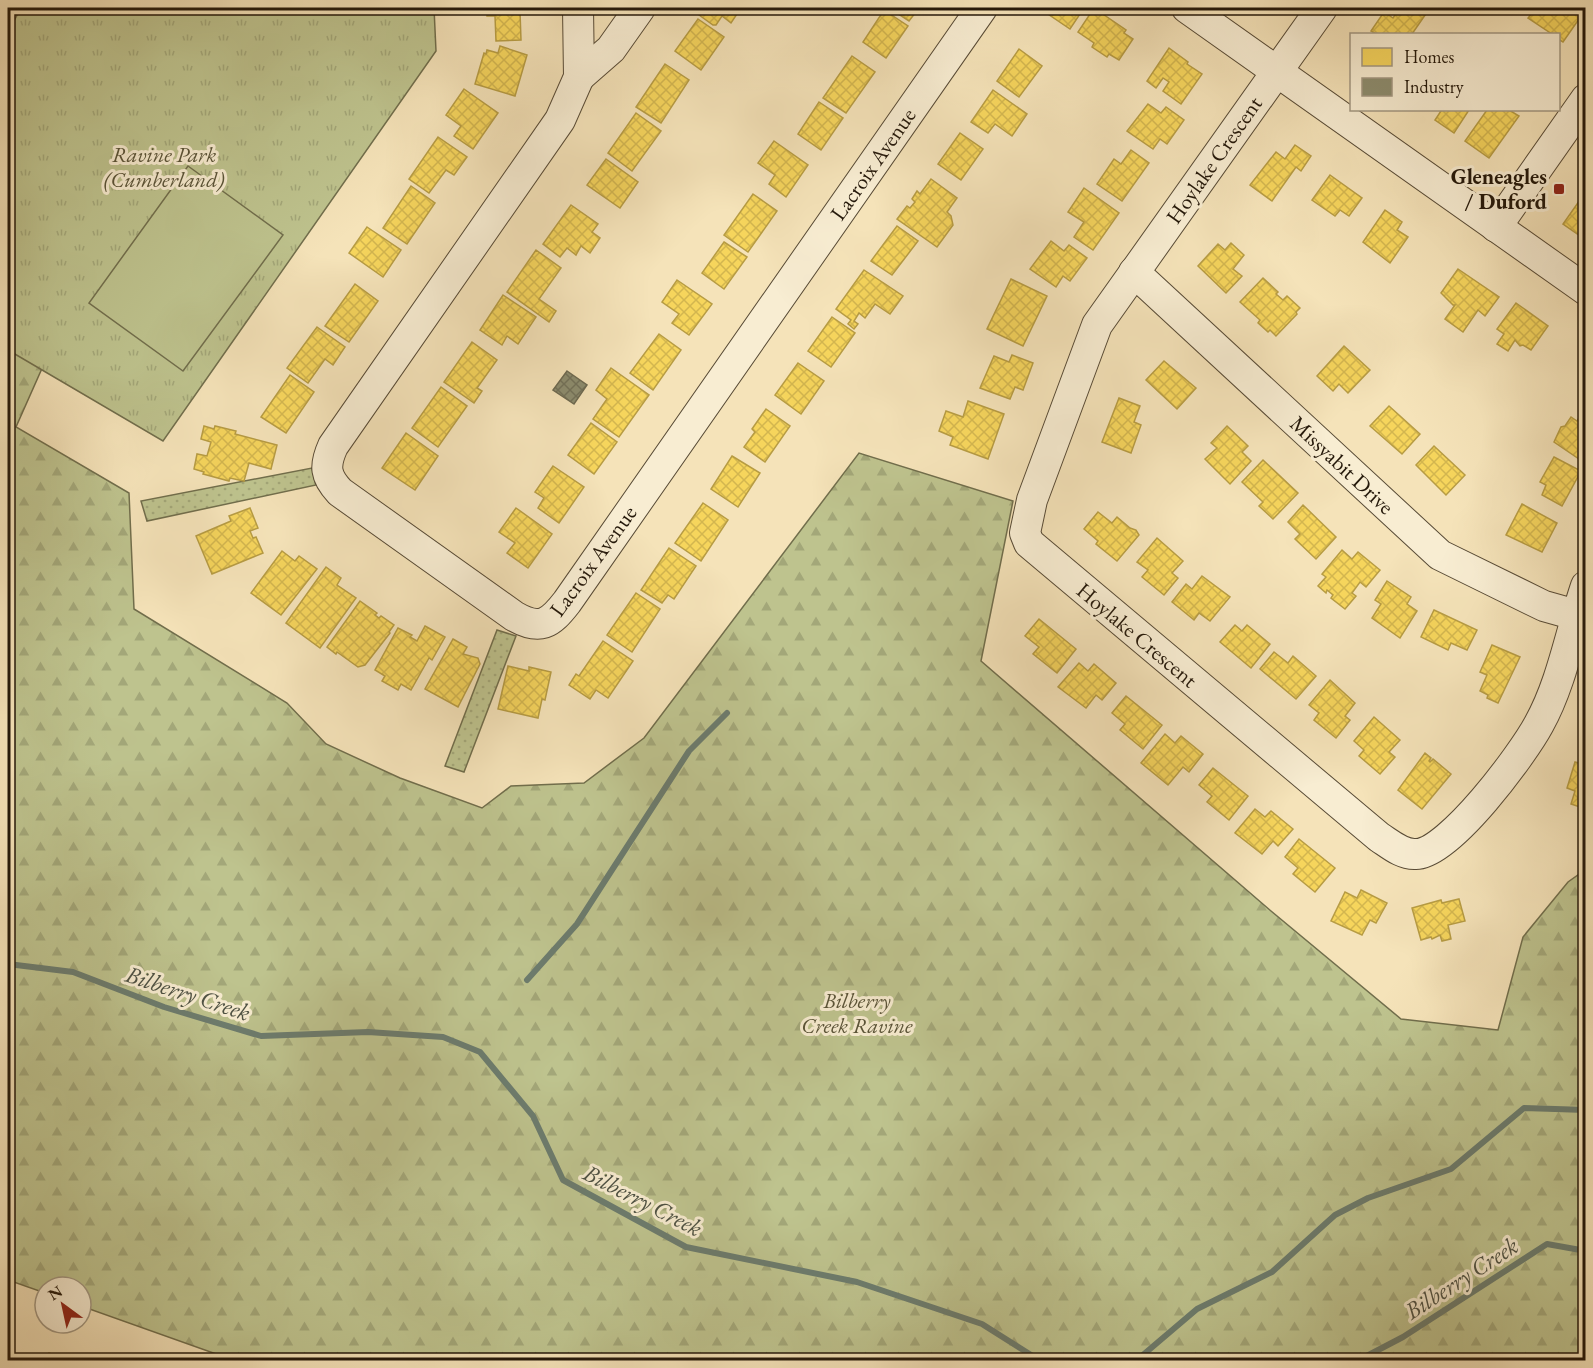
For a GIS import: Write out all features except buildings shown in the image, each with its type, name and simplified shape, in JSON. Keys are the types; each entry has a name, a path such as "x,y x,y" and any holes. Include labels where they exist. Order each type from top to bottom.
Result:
{"street":[{"name":"Lacroix Avenue","path":"578,8 579,77"},
{"name":"Lacroix Avenue","path":"639,8 610,49 579,77 560,120 333,446 327,460 328,474 340,492 514,616 524,622 537,625 555,618 567,602 982,8"},
{"path":"1187,8 1586,290"},
{"name":"Hoylake Crescent","path":"1322,8 1097,325 1032,500 1024,532 1029,543 1036,552 1379,837 1396,849 1414,855 1437,847 1468,819 1506,773 1539,724 1553,690 1586,586"},
{"path":"1496,227 1586,99"},
{"name":"Missyabit Drive","path":"1134,272 1440,555 1544,606 1576,615"}],"green space":[{"name":"Bilberry Creek Ravine","path":"8,8 202,8 16,427 129,493 134,609 287,703 326,744 400,778 482,808 511,786 584,783 644,738 859,453 1013,501 981,661 1271,911 1401,1019 1498,1030 1523,937 1568,882 1585,870 1585,1360 233,1360 93,1310 93,1275 33,1275 33,1289 8,1280"},
{"name":"Ravine Park (Cumberland)","path":"21,8 434,8 436,51 163,441 8,350 8,32"},
{"path":"188,166 283,235 183,371 89,303"},
{"path":"312,468 316,485 147,521 141,501"},
{"path":"497,630 516,636 464,772 445,766"}],"waterway":[{"path":"527,980 577,924 689,751 727,713"},
{"name":"Bilberry Creek","path":"8,964 73,972 164,1007 261,1036 368,1032 443,1037 480,1052 533,1116 563,1180 686,1247 857,1282 982,1324 1039,1360"},
{"path":"1137,1360 1197,1309 1272,1272 1335,1215 1368,1198 1451,1169 1524,1108 1586,1110"},
{"name":"Bilberry Creek","path":"1359,1360 1403,1337 1547,1244 1586,1251"}],"place":[{"name":"Gleneagles / Duford","path":"1559,189"}]}
